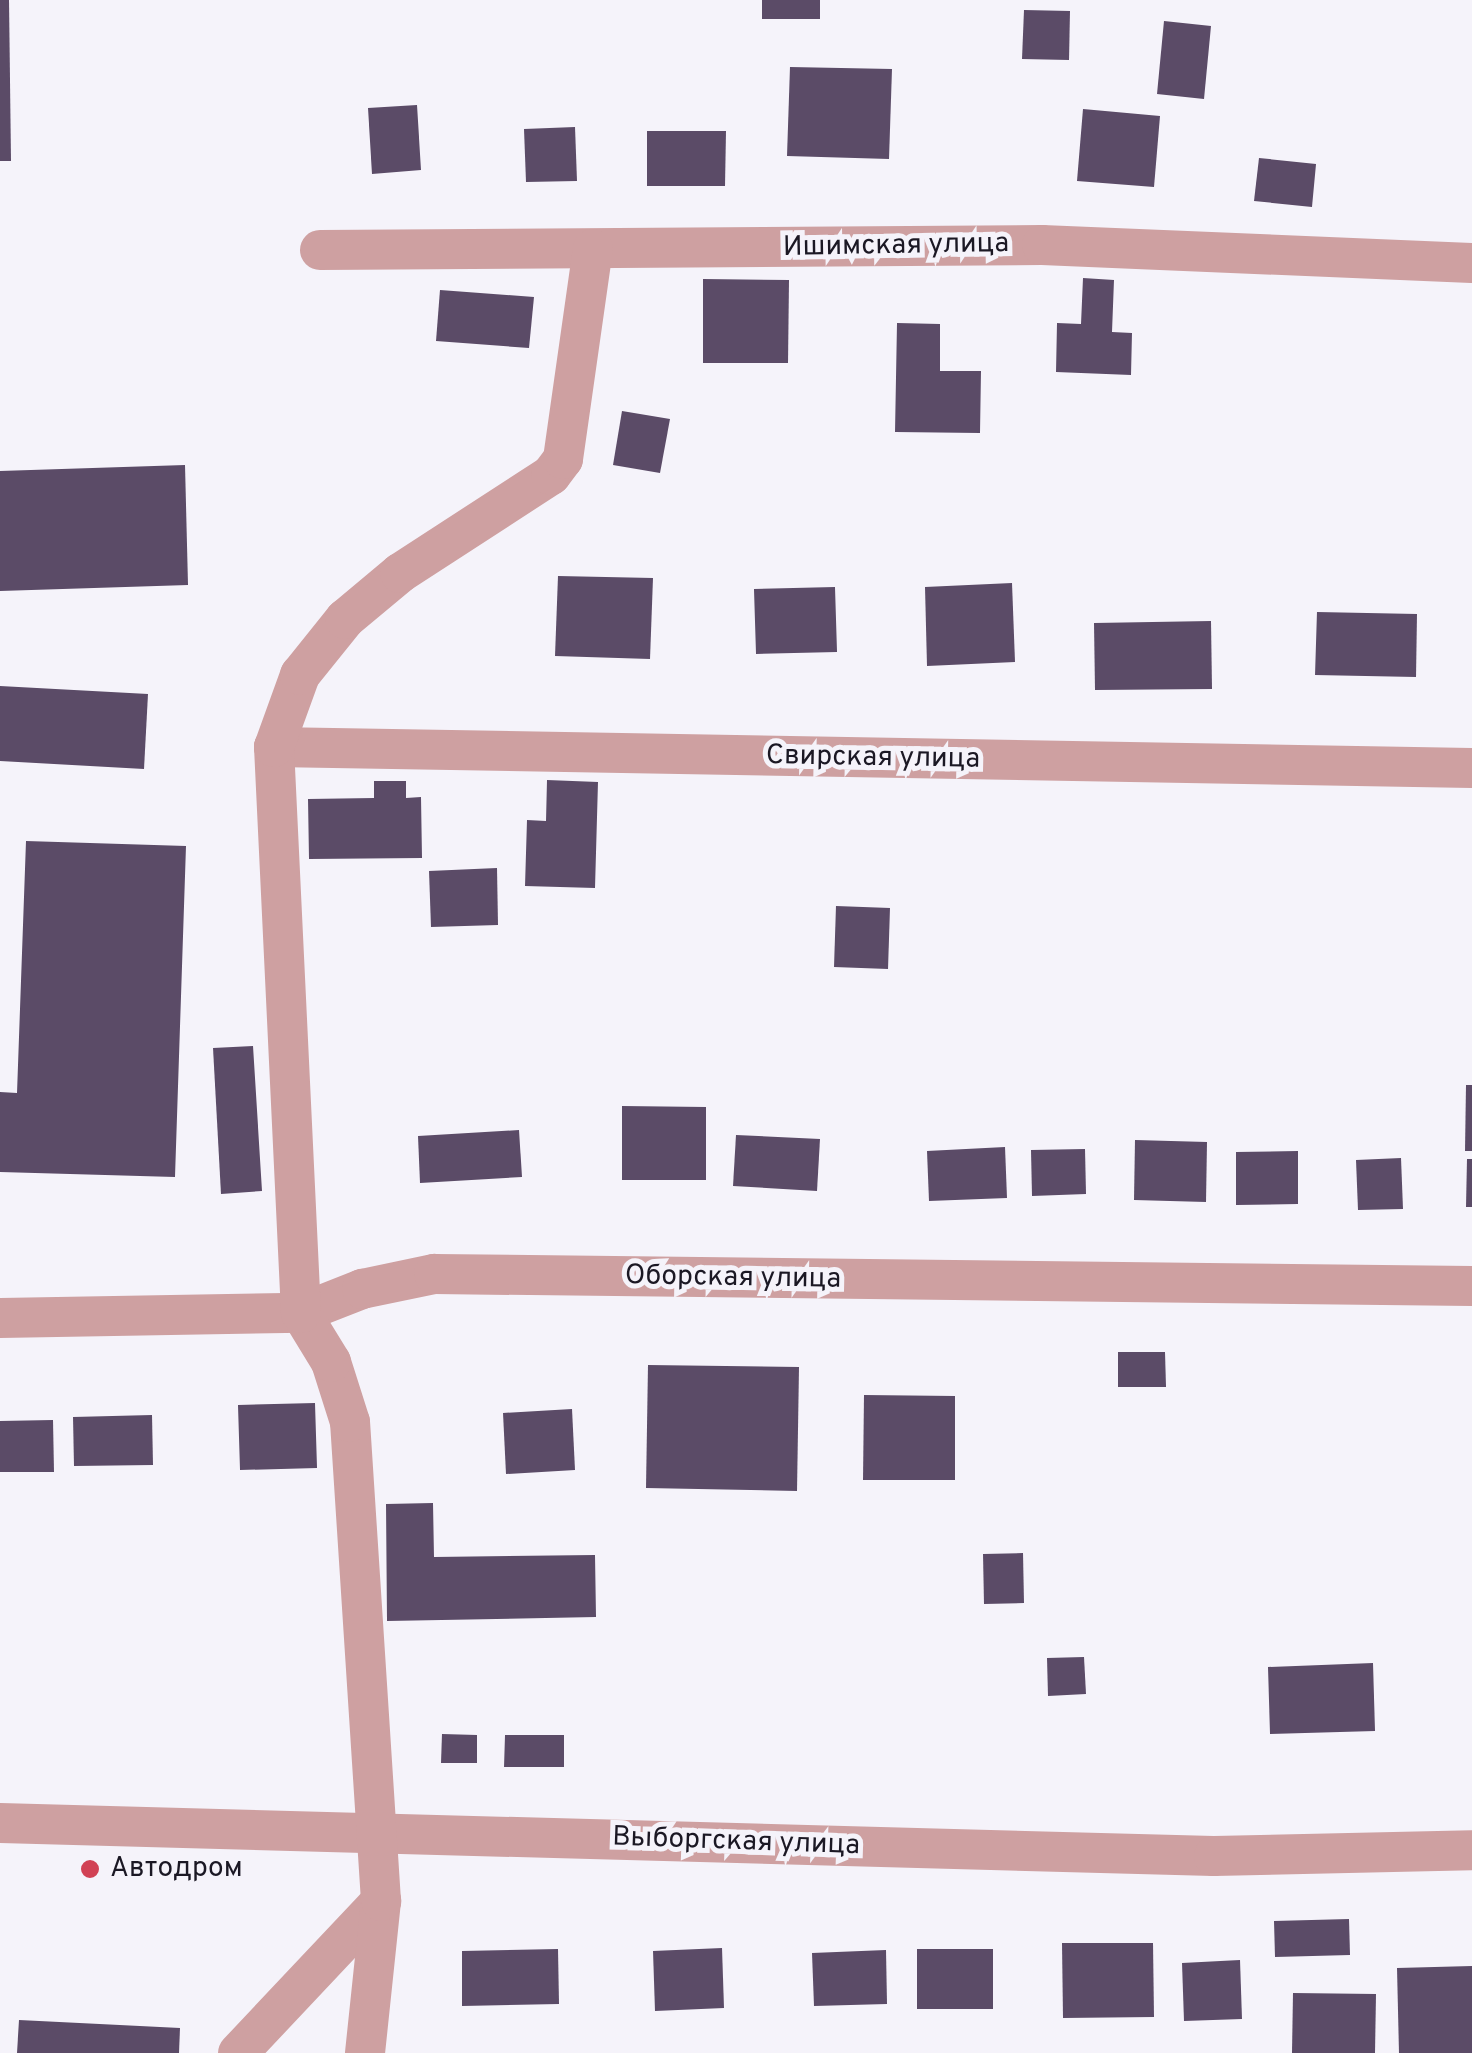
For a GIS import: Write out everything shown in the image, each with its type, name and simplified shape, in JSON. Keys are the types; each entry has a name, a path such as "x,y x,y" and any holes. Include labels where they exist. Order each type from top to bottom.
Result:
{"street":[{"name":"Ишимская улица","path":"320,250 1042,244 1472,263"},
{"path":"365,2053 381,1902 350,1422 331,1362 301,1313 274,747 300,674 345,619 400,574 551,475 563,459 593,249"},
{"name":"Свирская улица","path":"274,747 1472,768"},
{"name":"Оборская улица","path":"0,1318 301,1313 362,1289 434,1274 1472,1286"},
{"name":"Выборгская улица","path":"0,1823 1214,1856 1472,1850"},
{"path":"238,2053 381,1902"}],"building":[{"path":"0,0 9,0 11,161 0,161"},
{"path":"762,0 820,0 820,19 762,19"},
{"path":"1024,10 1070,11 1069,60 1022,59"},
{"path":"1164,21 1211,26 1204,99 1157,94"},
{"path":"790,67 892,69 889,159 787,156"},
{"path":"417,105 421,170 372,174 368,108"},
{"path":"1083,109 1160,116 1154,187 1077,181"},
{"path":"575,127 577,181 526,182 524,129"},
{"path":"647,131 726,131 725,186 647,186"},
{"path":"1259,158 1316,164 1312,207 1254,201"},
{"path":"1083,278 1114,280 1112,332 1132,333 1131,375 1056,372 1057,323 1081,324"},
{"path":"703,279 789,280 788,363 703,363"},
{"path":"440,290 534,297 529,348 436,341"},
{"path":"897,323 940,324 940,371 981,371 980,433 895,432"},
{"path":"622,411 670,419 660,473 613,465"},
{"path":"185,465 188,585 0,591 0,471"},
{"path":"558,576 653,578 650,659 555,656"},
{"path":"1012,583 1015,662 927,666 925,587"},
{"path":"835,587 837,652 756,654 754,589"},
{"path":"1317,612 1417,614 1416,677 1315,675"},
{"path":"1211,621 1212,689 1095,690 1094,623"},
{"path":"0,686 148,694 144,769 0,761"},
{"path":"547,780 598,782 595,888 525,886 527,820 546,821"},
{"path":"374,781 406,781 406,798 421,797 422,858 309,859 308,799 374,798"},
{"path":"26,841 186,846 175,1177 0,1172 0,1092 17,1093"},
{"path":"497,868 498,925 431,927 429,871"},
{"path":"836,906 890,908 888,969 834,967"},
{"path":"253,1046 262,1191 221,1194 213,1048"},
{"path":"1466,1085 1472,1085 1472,1151 1465,1151"},
{"path":"622,1106 706,1107 706,1180 622,1180"},
{"path":"519,1130 522,1177 420,1183 418,1136"},
{"path":"736,1135 820,1139 817,1191 733,1186"},
{"path":"1135,1140 1207,1142 1206,1202 1134,1200"},
{"path":"1005,1147 1007,1198 929,1201 927,1151"},
{"path":"1085,1149 1086,1194 1032,1196 1031,1150"},
{"path":"1298,1151 1298,1204 1236,1205 1236,1152"},
{"path":"1401,1158 1403,1209 1358,1210 1356,1160"},
{"path":"1467,1159 1472,1159 1472,1207 1466,1207"},
{"path":"1118,1352 1165,1352 1166,1387 1118,1387"},
{"path":"648,1365 799,1367 797,1491 646,1488"},
{"path":"864,1395 955,1396 955,1480 863,1480"},
{"path":"315,1403 317,1468 240,1470 238,1405"},
{"path":"572,1409 575,1470 506,1474 503,1413"},
{"path":"152,1415 153,1465 74,1466 73,1417"},
{"path":"53,1420 54,1472 0,1472 0,1421"},
{"path":"433,1503 434,1557 595,1555 596,1617 387,1621 386,1504"},
{"path":"1023,1553 1024,1603 984,1604 983,1554"},
{"path":"1084,1657 1086,1694 1048,1696 1047,1658"},
{"path":"1373,1663 1375,1731 1270,1734 1268,1667"},
{"path":"442,1734 477,1735 477,1763 441,1763"},
{"path":"505,1735 564,1735 564,1767 504,1767"},
{"path":"1349,1919 1350,1955 1275,1957 1274,1921"},
{"path":"1062,1943 1153,1943 1154,2017 1063,2018"},
{"path":"722,1948 724,2008 655,2011 653,1951"},
{"path":"558,1949 559,2004 462,2006 462,1951"},
{"path":"917,1949 993,1949 993,2009 917,2009"},
{"path":"886,1950 887,2004 814,2006 812,1953"},
{"path":"1240,1960 1242,2019 1184,2021 1182,1963"},
{"path":"1472,1966 1472,2053 1399,2053 1397,1968"},
{"path":"1293,1993 1376,1994 1375,2053 1292,2053"},
{"path":"19,2020 180,2028 179,2053 17,2053"}],"place":[{"name":"Автодром","path":"90,1869"}]}
